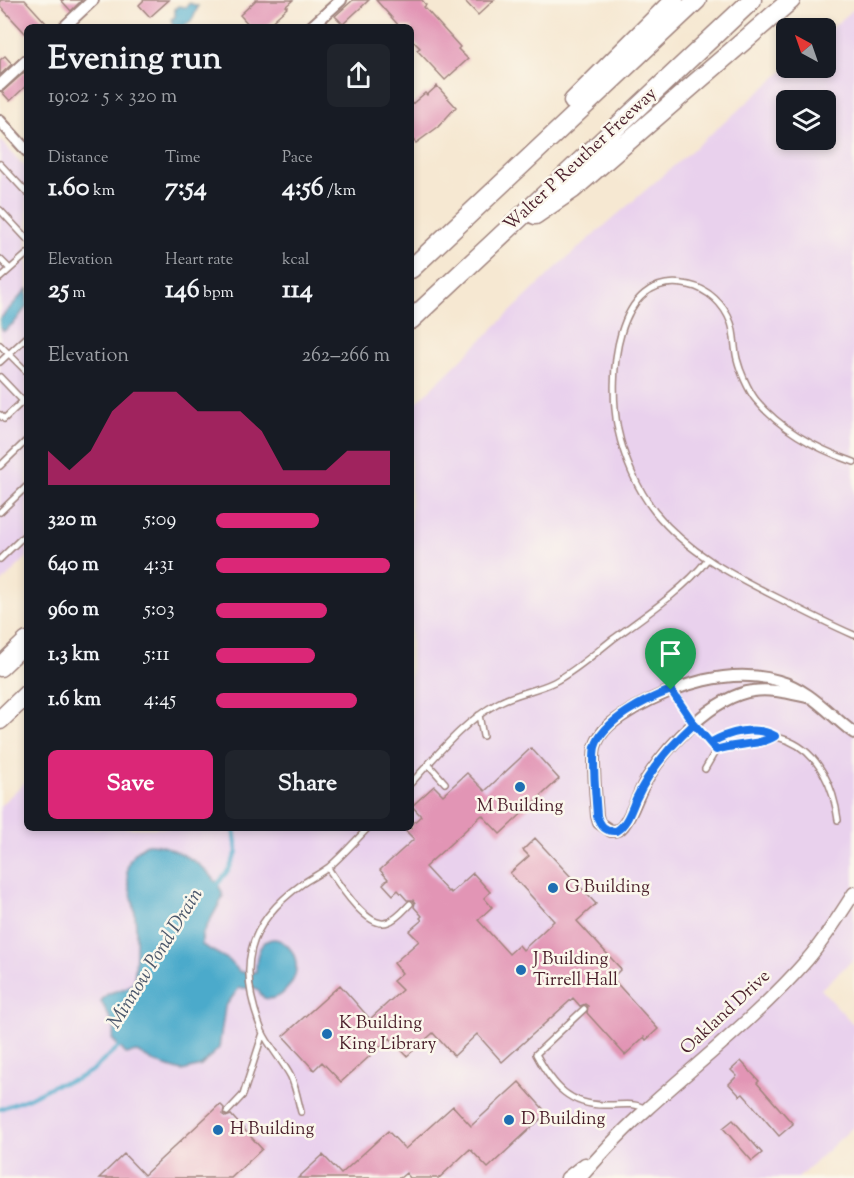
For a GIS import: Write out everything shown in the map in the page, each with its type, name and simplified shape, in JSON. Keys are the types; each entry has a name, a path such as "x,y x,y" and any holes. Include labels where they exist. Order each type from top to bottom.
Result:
{"highway":[{"path":"446,236 612,60 674,0"},
{"name":"Walter P Reuther Freeway","path":"414,266 697,0"},
{"name":"Walter P Reuther Freeway","path":"414,317 752,0"},
{"path":"484,250 573,189 792,0"},
{"path":"0,667 24,644"},
{"path":"0,720 24,697"}],"street":[{"path":"67,24 93,0"},
{"path":"314,24 341,0"},
{"path":"0,85 24,63"},
{"path":"0,121 24,148"},
{"path":"812,698 772,690 749,691 726,700 694,724 660,759 647,778 623,825 616,831 605,829 599,824 595,752 598,741 611,723 659,694 726,677 768,678 787,684 812,698 852,734"},
{"name":"Oakland Drive","path":"580,1178 646,1110 748,1019 793,974 830,932 854,893"},
{"name":"Oakland Drive","path":"567,1178 608,1147"}],"lane":[{"path":"0,164 24,190"},
{"path":"0,210 24,236"},
{"path":"0,278 24,257"},
{"path":"0,259 10,269"},
{"path":"854,462 807,441 778,423 754,398 737,360 731,323 721,305 711,295 691,285 677,283 652,290 641,297 633,307 622,328 614,374 614,399 618,431 634,477 643,495 656,513 681,539 707,560 854,635"},
{"path":"0,363 24,340"},
{"path":"0,345 24,369"},
{"path":"0,377 23,401 4,419 0,415"},
{"path":"0,466 24,443"},
{"path":"0,512 24,489"},
{"path":"0,559 24,536"},
{"path":"414,780 449,740 479,716 517,694 553,683 572,670 654,608 695,574 707,560"},
{"path":"671,690 694,724 716,750"},
{"path":"479,716 483,736"},
{"path":"710,743 722,737 750,730 766,731 791,741 814,759 835,798 838,820"},
{"path":"705,769 716,750 733,745 766,742 775,736"},
{"path":"429,764 445,783"},
{"path":"301,1112 291,1078 263,1033 249,990 248,971 252,943 261,927 286,897 328,868 365,831"},
{"path":"328,868 367,917 377,923 386,924 411,904"},
{"path":"584,1009 536,1054 548,1075 564,1093 579,1101 606,1106 639,1105 646,1110"},
{"path":"227,1112 243,1095 263,1033"}],"shaded area":[{"path":"854,9 854,959 821,989 854,1025 854,1126 798,1178 0,1178 0,806 24,783 24,831 414,831 414,405 559,265 776,78 836,78 836,25"},
{"path":"0,140 24,166 24,560 0,584"}],"water":[{"path":"189,3 198,6 192,19 187,24 172,24 171,19 175,17 175,9 178,6 187,7"},
{"path":"24,292 24,310 15,322 4,331 0,327 0,319"},
{"path":"147,844 169,848 193,860 213,878 219,887 223,897 202,935 202,945 229,960 240,972 256,972 258,952 265,942 274,939 284,943 292,951 296,963 294,977 278,997 264,998 256,988 239,988 225,1007 219,1048 201,1066 182,1071 156,1063 137,1052 126,1054 112,1039 115,1028 101,1001 108,994 131,985 134,981 136,922 127,868 136,852"}],"building":[{"path":"0,0 25,0 46,23 24,24 24,32 0,6"},
{"path":"61,0 82,0 71,11"},
{"path":"144,0 169,0 150,17 139,5"},
{"path":"256,0 293,0 269,24 248,24 240,15"},
{"path":"353,0 369,0 343,24 335,16"},
{"path":"376,0 422,0 426,5 424,7 468,59 445,80 417,50 420,48 414,42 414,24 397,24"},
{"path":"464,0 494,0 478,15"},
{"path":"5,56 12,64 0,75 0,60"},
{"path":"24,73 24,88 10,101 2,92"},
{"path":"437,86 456,107 438,127 416,143 414,141 414,102 425,93 427,95"},
{"path":"531,748 559,779 500,834 482,815 425,867 451,893 473,873 490,892 484,898 492,907 478,920 509,954 519,945 523,950 554,921 510,873 529,856 523,850 535,838 596,904 577,921 621,969 612,978 658,1029 646,1040 644,1037 625,1055 587,1013 588,1006 585,1004 580,1006 573,998 502,1062 477,1034 454,1056 433,1033 407,1056 390,1038 341,1082 322,1062 314,1070 283,1036 340,985 370,1019 402,990 393,981 402,973 394,963 419,941 409,931 422,920 420,918 422,916 414,907 413,900 407,900 398,890 393,895 383,884 388,879 380,870 414,839 406,831 414,831 414,822 421,816 414,808 414,804 434,786 443,795 467,773 485,791"},
{"path":"741,1061 793,1124 779,1136 743,1094 740,1096 729,1084 737,1076 731,1070"},
{"path":"519,1082 547,1113 488,1168 470,1149 439,1178 410,1178 406,1173 400,1178 298,1178 323,1155 341,1174 388,1131 405,1149 453,1106 471,1126"},
{"name":"H Building","path":"220,1104 224,1108 223,1115 226,1117 231,1115 262,1149 231,1178 99,1178 124,1154 144,1175"},
{"path":"733,1120 762,1153 752,1161 723,1128"}],"waterway":[{"name":"Minnow Pond Drain","path":"214,889 229,869 237,852 234,831"},
{"name":"Minnow Pond Drain","path":"0,1109 54,1085 75,1080 93,1070 121,1045"}],"place":[{"name":"M Building","path":"520,787"},
{"name":"G Building","path":"553,888"},
{"name":"J Building Tirrell Hall","path":"521,970"},
{"name":"K Building King Library","path":"327,1034"},
{"name":"D Building","path":"509,1120"},
{"name":"H Building","path":"218,1130"}],"route":[{"path":"671,690 659,694 611,723 598,741 595,752 597,816 599,824 605,829 611,831 620,829 628,818 647,778 660,759 694,724 716,750 733,745 766,742 775,736 766,731 750,730 722,737 710,743 694,724 671,690"}]}
